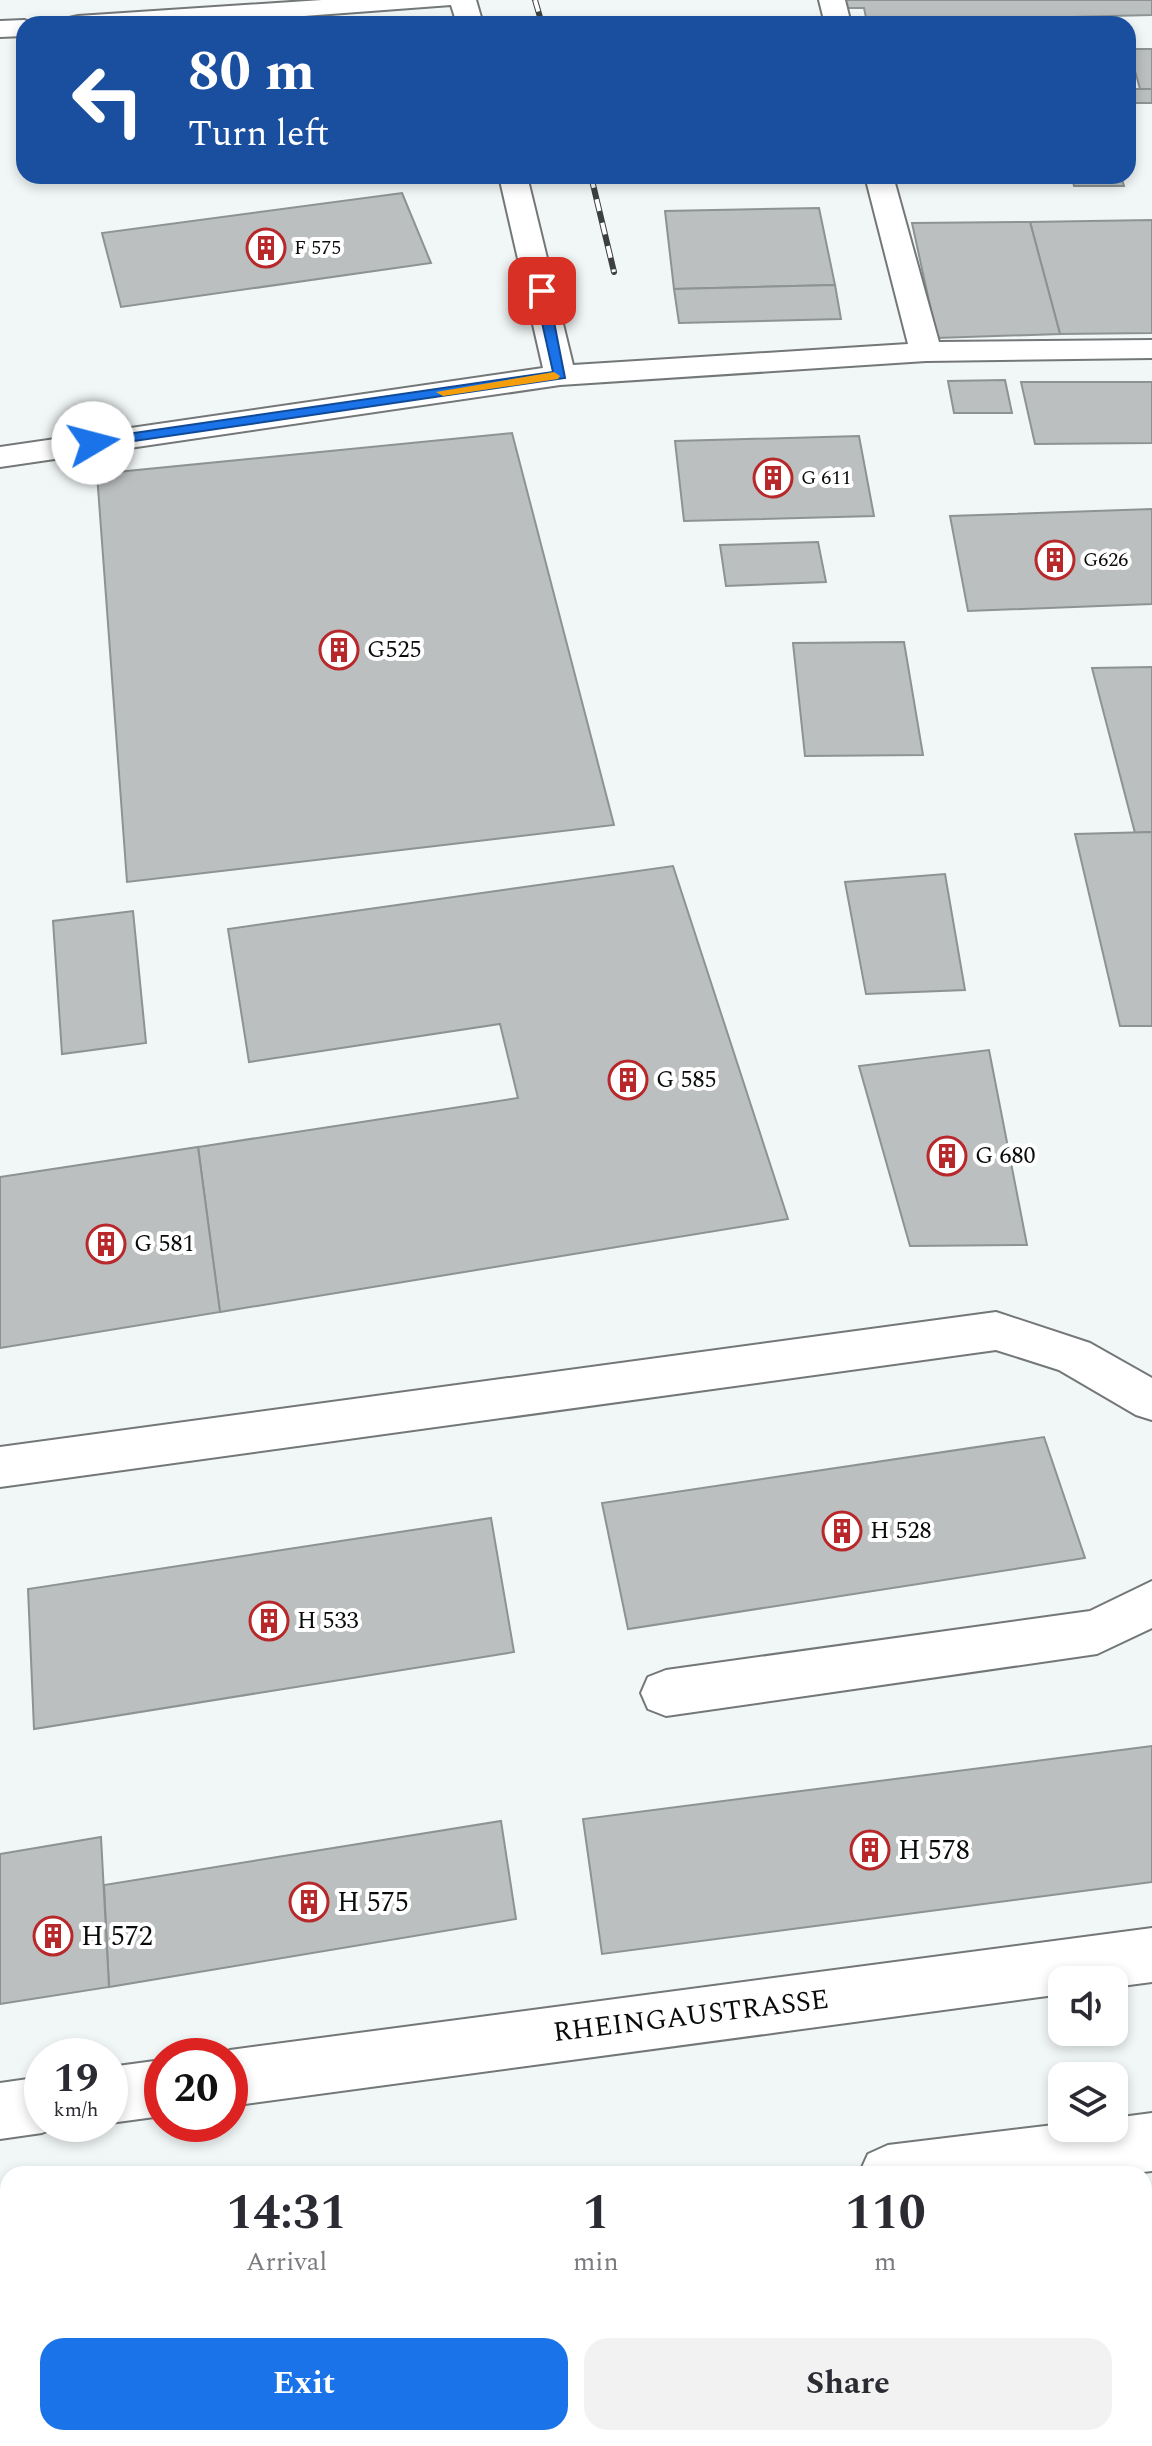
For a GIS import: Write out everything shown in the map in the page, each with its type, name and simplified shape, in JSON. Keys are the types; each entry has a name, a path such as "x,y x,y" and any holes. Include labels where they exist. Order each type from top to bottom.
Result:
{"street":[{"path":"199,16 442,0"},
{"path":"515,184 560,375"},
{"path":"881,184 926,352"},
{"path":"0,457 560,375 926,352 1152,349"},
{"path":"0,1467 996,1331 1074,1356 1152,1401"},
{"path":"666,1693 1097,1632 1152,1603"},
{"name":"RHEINGAUSTRASSE","path":"248,2076 1152,1955"},
{"path":"0,2111 24,2108"},
{"path":"954,2166 1152,2142"}],"building":[{"path":"842,0 1152,0 1152,15 866,16 864,8 844,8"},
{"path":"1136,49 1152,49 1152,89 1140,89 1136,74"},
{"path":"1136,89 1152,89 1152,103 1136,103"},
{"path":"1074,184 1124,186 1074,186"},
{"name":"F 575","path":"402,193 431,263 121,307 102,233"},
{"path":"819,208 835,285 674,289 665,211"},
{"path":"1152,220 1152,333 1060,334 1030,222"},
{"path":"1030,222 1060,334 937,338 912,223"},
{"path":"835,285 841,319 679,323 674,289"},
{"path":"1005,380 1012,413 954,413 948,381"},
{"path":"1021,382 1152,382 1152,443 1035,444"},
{"name":"G525","path":"512,433 614,825 127,882 97,474"},
{"name":"G 611","path":"859,436 874,516 684,521 675,441"},
{"name":"G626","path":"1152,509 1152,604 968,611 950,516"},
{"path":"818,542 826,582 726,586 720,545"},
{"path":"904,642 923,755 805,756 793,643"},
{"path":"1152,667 1152,832 1135,833 1092,668"},
{"path":"1152,832 1152,1026 1120,1026 1075,834"},
{"name":"G 585","path":"673,866 788,1219 220,1312 198,1147 518,1098 500,1024 249,1062 228,929"},
{"path":"945,874 965,990 866,994 845,882"},
{"path":"133,911 146,1043 62,1054 53,921"},
{"name":"G 680","path":"989,1050 1027,1245 910,1246 859,1066"},
{"name":"G 581","path":"198,1147 220,1312 0,1348 0,1177"},
{"name":"H 528","path":"1044,1437 1085,1558 628,1629 602,1503"},
{"name":"H 533","path":"491,1518 514,1652 34,1729 28,1589"},
{"name":"H 578","path":"1152,1746 1152,1882 602,1954 583,1819"},
{"name":"H 575","path":"501,1821 516,1919 109,1987 104,1885"},
{"name":"H 572","path":"101,1837 109,1987 0,2004 0,1854"}],"railway":[{"path":"535,0 540,16"},
{"path":"593,184 614,272"}],"slow traffic":[{"path":"443,392 554,376"}],"place":[{"name":"F 575","path":"266,248"},
{"name":"G 611","path":"773,478"},
{"name":"G626","path":"1055,560"},
{"name":"G525","path":"339,650"},
{"name":"G 585","path":"628,1080"},
{"name":"G 680","path":"947,1156"},
{"name":"G 581","path":"106,1244"},
{"name":"H 528","path":"842,1531"},
{"name":"H 533","path":"269,1621"},
{"name":"H 578","path":"870,1850"},
{"name":"H 575","path":"309,1902"},
{"name":"H 572","path":"53,1936"}],"route":[{"path":"93,443 560,375 542,291"}]}
